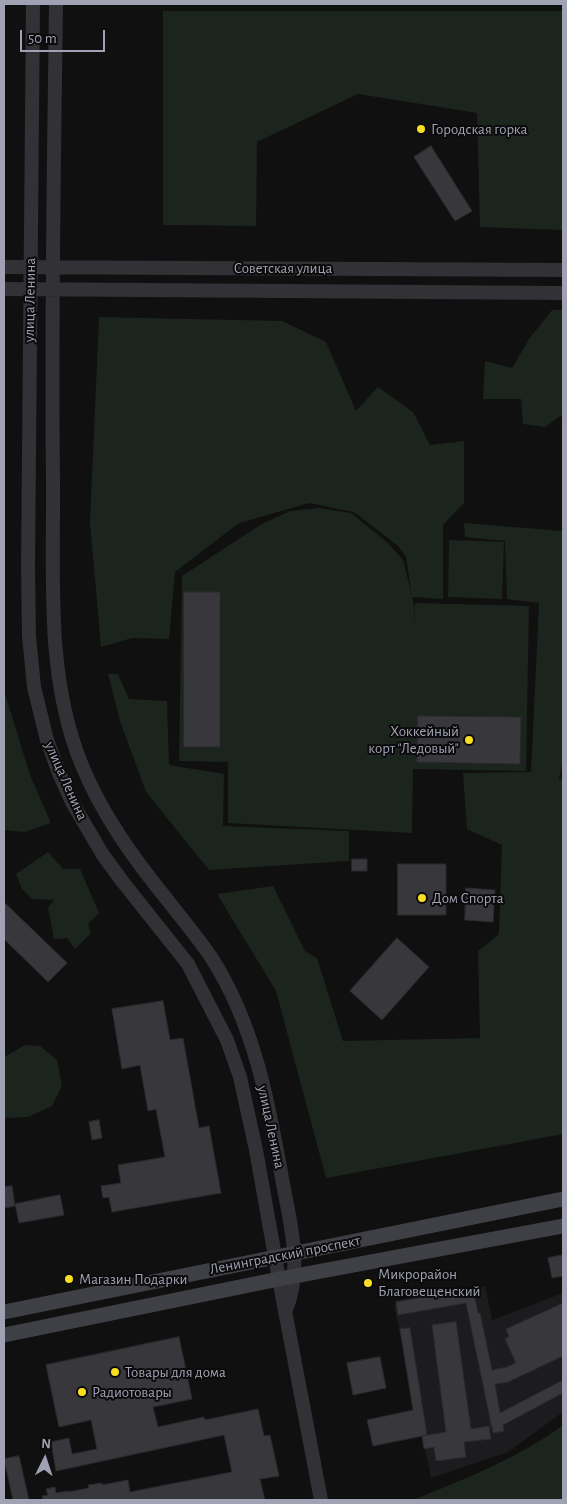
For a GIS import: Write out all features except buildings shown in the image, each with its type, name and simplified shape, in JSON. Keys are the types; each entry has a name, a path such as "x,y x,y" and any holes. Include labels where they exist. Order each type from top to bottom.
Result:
{"main road":[{"name":"Ленинградский проспект","path":"563,1199 6,1312 8,1334 279,1279 563,1226"}],"street":[{"name":"улица Ленина","path":"33,4 28,567 29,636 34,687 48,740 74,804 103,855 122,882 188,964 227,1040 240,1077 256,1150 321,1500"},
{"name":"улица Ленина","path":"56,4 51,332 54,625 61,689 72,739 81,763 107,817 123,843 206,950 238,1006 254,1049 276,1148 294,1253 295,1276 291,1298 285,1313"},
{"path":"32,33 56,34"},
{"name":"Советская улица","path":"4,267 563,270"},
{"name":"Советская улица","path":"4,289 563,294"},
{"path":"28,567 53,567"},
{"path":"188,964 206,950"}],"shaded area":[{"path":"163,11 563,11 563,230 480,227 477,113 358,94 257,142 256,226 163,225"},
{"path":"552,310 563,310 563,414 545,427 523,424 521,399 483,399 485,361 512,368 529,339"},
{"path":"99,317 282,321 326,342 356,411 378,387 413,412 430,445 464,441 464,503 443,525 443,599 412,597 414,624 415,603 529,606 526,771 413,769 412,833 228,823 228,762 179,761 182,576 260,525 290,511 318,508 351,513 388,543 403,560 412,596 406,557 398,546 354,512 309,503 239,523 175,572 169,639 132,638 101,647 90,522"},
{"path":"464,523 563,531 563,759 559,779 563,780 563,1134 326,1178 276,991 217,894 273,886 305,951 317,958 343,1041 480,1038 478,951 499,934 502,845 467,829 463,773 531,772 539,603 507,599 505,541 465,537"},
{"path":"449,540 504,542 502,599 448,597"},
{"path":"108,674 118,674 129,699 167,701 169,765 224,774 223,826 349,831 349,861 209,870 146,792 120,721"},
{"path":"4,690 30,775 51,823 24,832 4,830"},
{"path":"48,852 63,869 80,869 99,913 88,924 91,933 75,949 67,938 54,939 48,908 54,900 32,899 22,889 16,874"},
{"path":"25,1045 40,1046 57,1060 62,1086 52,1106 28,1117 4,1118 4,1057"},
{"path":"485,1286 492,1320 563,1293 563,1412 508,1452 431,1478 394,1305"},
{"path":"563,1425 563,1500 413,1500 510,1458 547,1437"}],"place":[{"name":"Городская горка","path":"421,129"},
{"name":"Хоккейный корт \"Ледовый\"","path":"469,740"},
{"name":"Дом Спорта","path":"422,898"},
{"name":"Магазин Подарки","path":"69,1279"},
{"name":"Микрорайон Благовещенский","path":"368,1283"},
{"name":"Товары для дома","path":"115,1372"},
{"name":"Радиотовары","path":"82,1392"}]}
